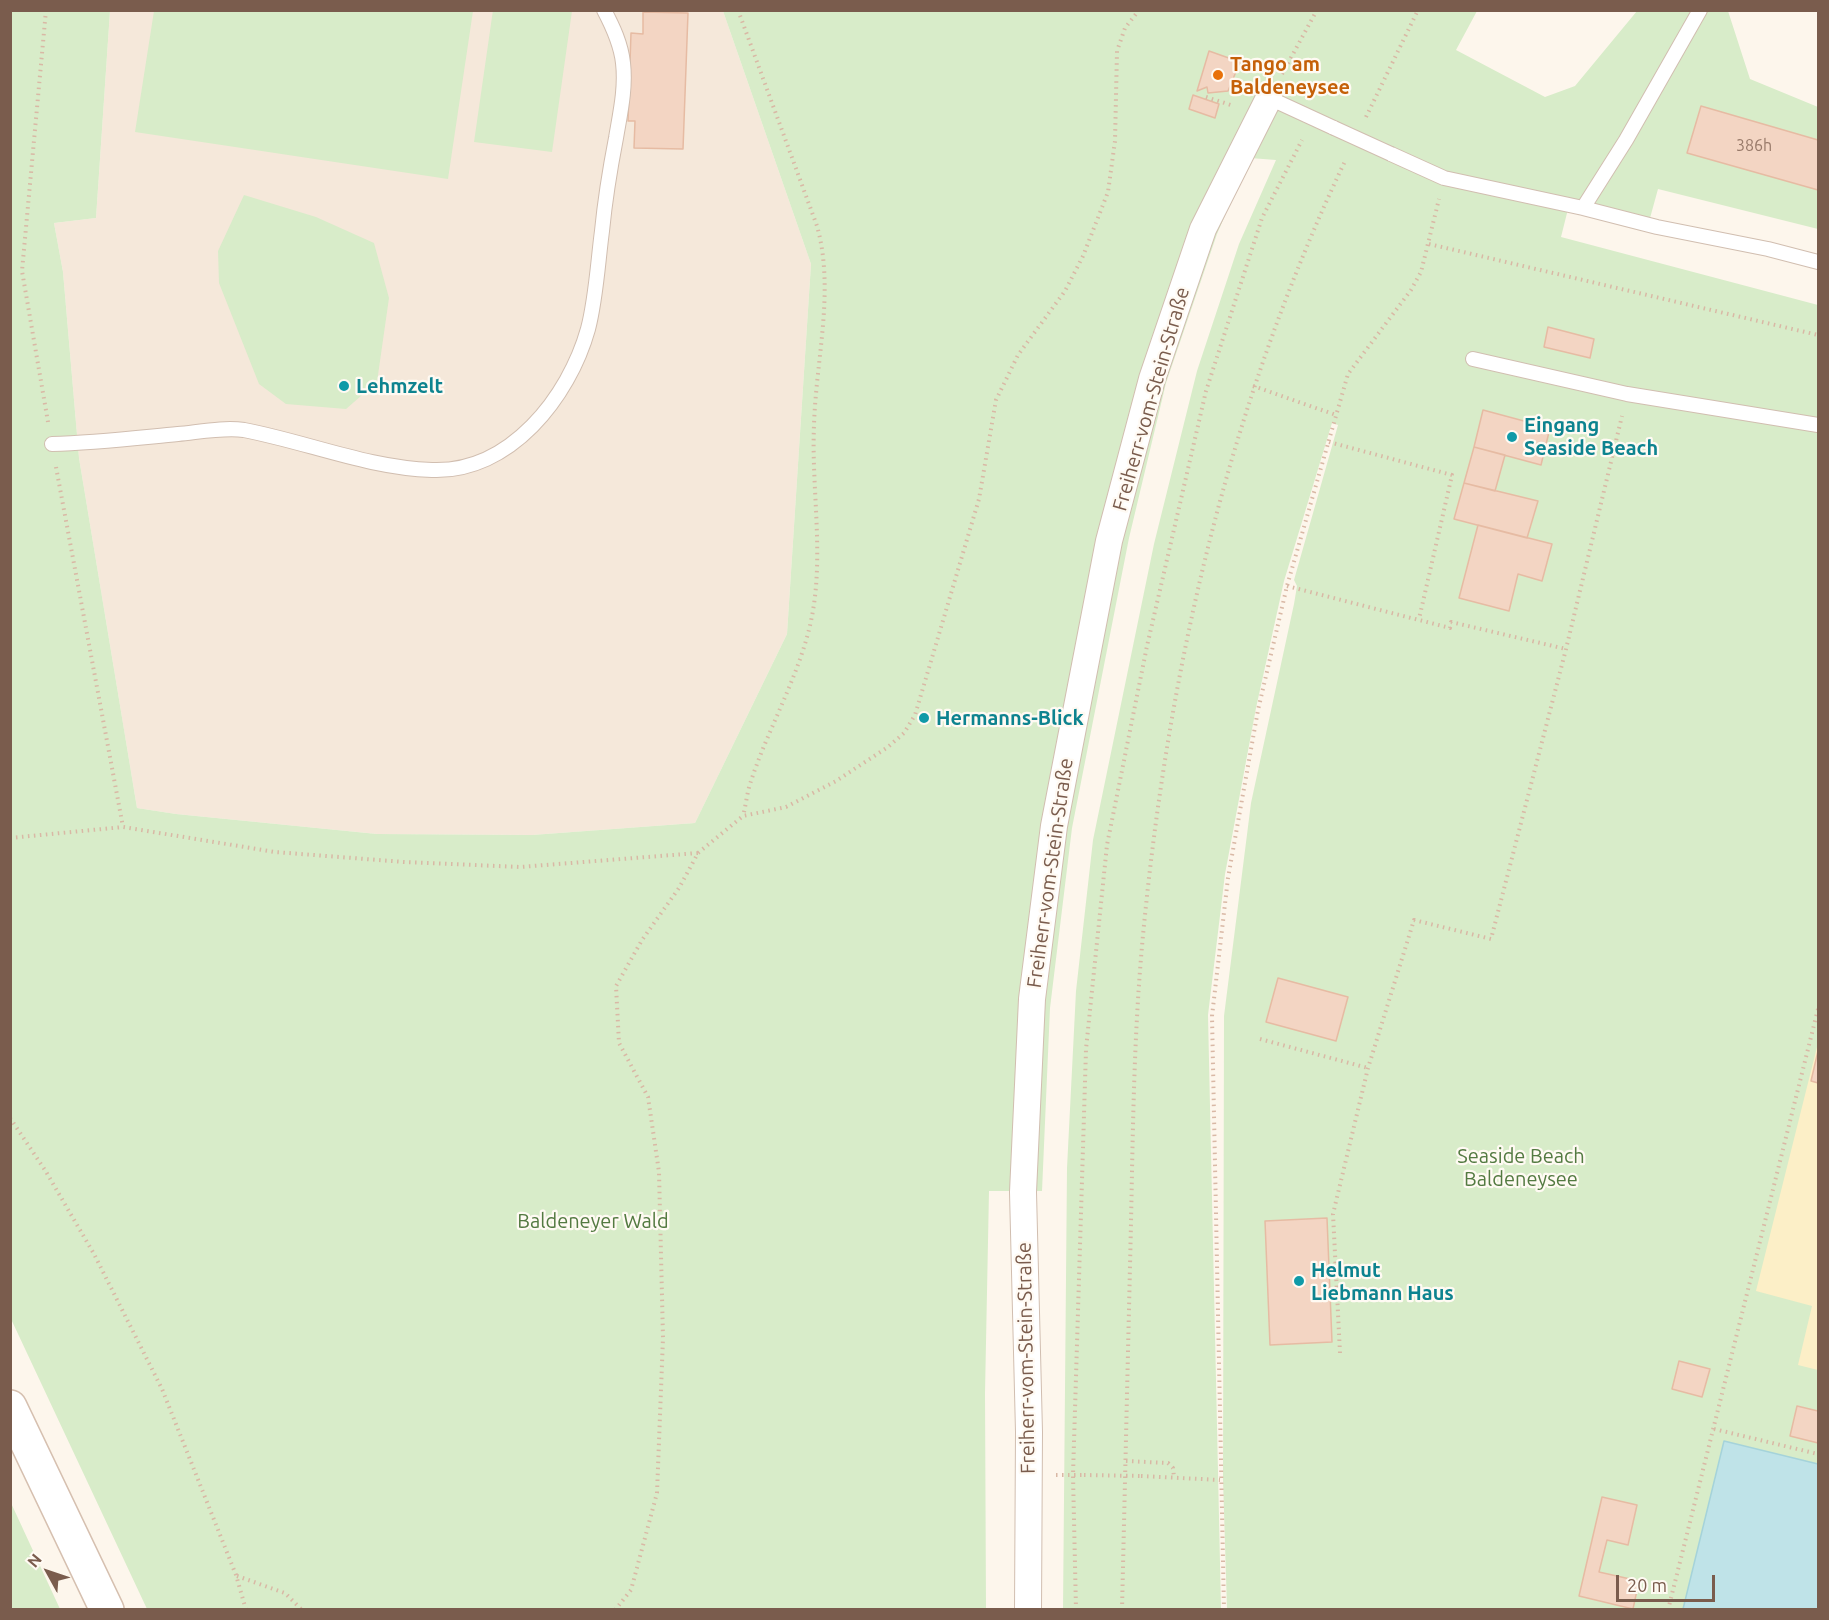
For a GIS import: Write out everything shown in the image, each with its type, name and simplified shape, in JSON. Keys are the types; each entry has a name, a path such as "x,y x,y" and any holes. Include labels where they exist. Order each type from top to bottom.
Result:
{"main road":[{"path":"10,1407 107,1610"}],"street":[{"name":"Freiherr-vom-Stein-Straße","path":"1028,1610 1029,1432 1023,1192 1032,999 1054,826 1109,541 1152,379 1203,229 1269,99"}],"lane":[{"path":"52,444 81,444 242,430 392,466 435,470 471,466 499,453 523,436 549,407 572,369 588,329 606,195 622,100 623,64 617,35 604,10"},
{"path":"1583,208 1626,140 1700,10"},
{"path":"1269,99 1444,178 1818,262"},
{"path":"1473,359 1627,394 1818,425"}],"path":[{"path":"738,10 817,226 823,246 825,273 814,423 813,470 817,545 813,608 808,635 793,681 751,781 743,816"},
{"path":"615,1610 631,1590 657,1494 663,1338 659,1172 648,1096 619,1043 616,986 642,940 680,888 698,854 743,816 786,807 836,781 888,747 904,733 915,715 979,499 996,400 1018,354 1065,291 1083,256 1108,192 1115,141 1117,51 1125,28 1139,10"},
{"path":"1269,99 1317,10"},
{"path":"1366,118 1418,10"},
{"path":"1206,97 1218,100"},
{"path":"1076,1610 1073,1475 1086,1049 1107,845 1147,645 1206,391 1262,218 1313,118"},
{"path":"1122,1610 1134,1091 1143,928 1158,804 1194,598 1219,501 1254,386 1329,196 1348,157"},
{"path":"1224,1610 1212,1016 1227,878 1258,710 1287,586 1348,374 1411,290 1421,272 1444,178"},
{"path":"1429,244 1818,335"},
{"path":"1254,386 1336,415"},
{"path":"1340,1353 1333,1214 1368,1068 1414,920 1491,939 1566,649 1627,394"},
{"path":"1329,442 1452,475 1419,619"},
{"path":"1287,586 1449,628 1451,622 1566,649"},
{"path":"10,838 123,827 276,852 404,862 520,867 698,854"},
{"path":"1668,1610 1818,1009"},
{"path":"1260,1039 1368,1068"},
{"path":"10,1118 45,1170 94,1254 162,1389 236,1575 246,1610"},
{"path":"1714,1429 1818,1454"},
{"path":"1126,1461 1168,1463 1173,1468 1174,1477"},
{"path":"1084,1475 1220,1480"},
{"path":"236,1575 285,1593 302,1610"}],"shaded area":[{"path":"110,11 723,11 811,264 787,634 695,823 532,835 377,834 137,808 79,458 63,272 54,223 96,218"}],"green space":[{"path":"493,10 572,11 552,152 474,142"},
{"name":"Baldeneyer Wald","path":"10,11 110,11 96,218 54,223 63,272 79,458 137,808 377,834 532,835 695,823 787,634 811,264 723,11 1477,11 1456,50 1545,97 1575,86 1637,11 1728,11 1750,79 1818,107 1818,229 1658,189 1647,229 1568,209 1561,237 1818,305 1818,1609 1227,1609 1223,1479 1224,1016 1251,803 1294,604 1297,586 1294,580 1338,425 1332,423 1284,581 1256,708 1225,874 1208,1015 1221,1609 1063,1609 1067,1168 1076,991 1093,840 1154,544 1197,371 1239,244 1276,160 1250,158 1217,234 1166,383 1129,538 1072,828 1050,1008 1042,1191 989,1191 985,1393 986,1609 147,1609 11,1319"},
{"path":"154,11 473,11 448,179 135,132"},
{"path":"244,195 316,217 374,243 389,298 377,382 346,409 286,404 259,384 219,283 218,251"},
{"path":"11,1503 60,1609 11,1609"}],"sand":[{"path":"1818,1043 1818,1370 1798,1365 1812,1306 1756,1291"}],"water":[{"path":"1724,1441 1818,1464 1818,1609 1683,1609"}],"building":[{"path":"643,12 688,13 683,149 634,148 635,121 628,121 631,33 643,34"},
{"name":"Tango am Baldeneysee","path":"1209,51 1240,62 1228,91 1208,93 1207,87 1197,91"},
{"path":"1193,95 1219,104 1215,118 1189,109"},
{"path":"1701,106 1818,140 1818,190 1687,153"},
{"path":"1548,327 1594,339 1590,358 1544,347"},
{"name":"Eingang Seaside Beach","path":"1483,410 1550,428 1541,465 1474,447"},
{"path":"1474,447 1505,455 1495,491 1464,483"},
{"path":"1464,483 1538,501 1527,538 1454,519"},
{"path":"1478,525 1552,544 1542,581 1518,574 1509,611 1459,598"},
{"path":"1278,978 1348,997 1336,1041 1266,1022"},
{"path":"1818,1051 1818,1083 1811,1081"},
{"name":"Helmut Liebmann Haus","path":"1327,1218 1332,1342 1270,1345 1265,1221"},
{"path":"1679,1361 1710,1369 1702,1397 1672,1389"},
{"path":"1797,1406 1818,1411 1818,1443 1790,1436"},
{"path":"1602,1497 1637,1505 1628,1545 1607,1540 1599,1572 1639,1581 1633,1609 1579,1596"}],"place":[{"name":"Tango am Baldeneysee","path":"1218,75"},
{"name":"Lehmzelt","path":"344,386"},
{"name":"Eingang Seaside Beach","path":"1512,437"},
{"name":"Hermanns-Blick","path":"924,718"},
{"name":"Helmut Liebmann Haus","path":"1299,1281"}],"park label":[{"name":"Seaside Beach Baldeneysee","path":"1521,1168"}]}
